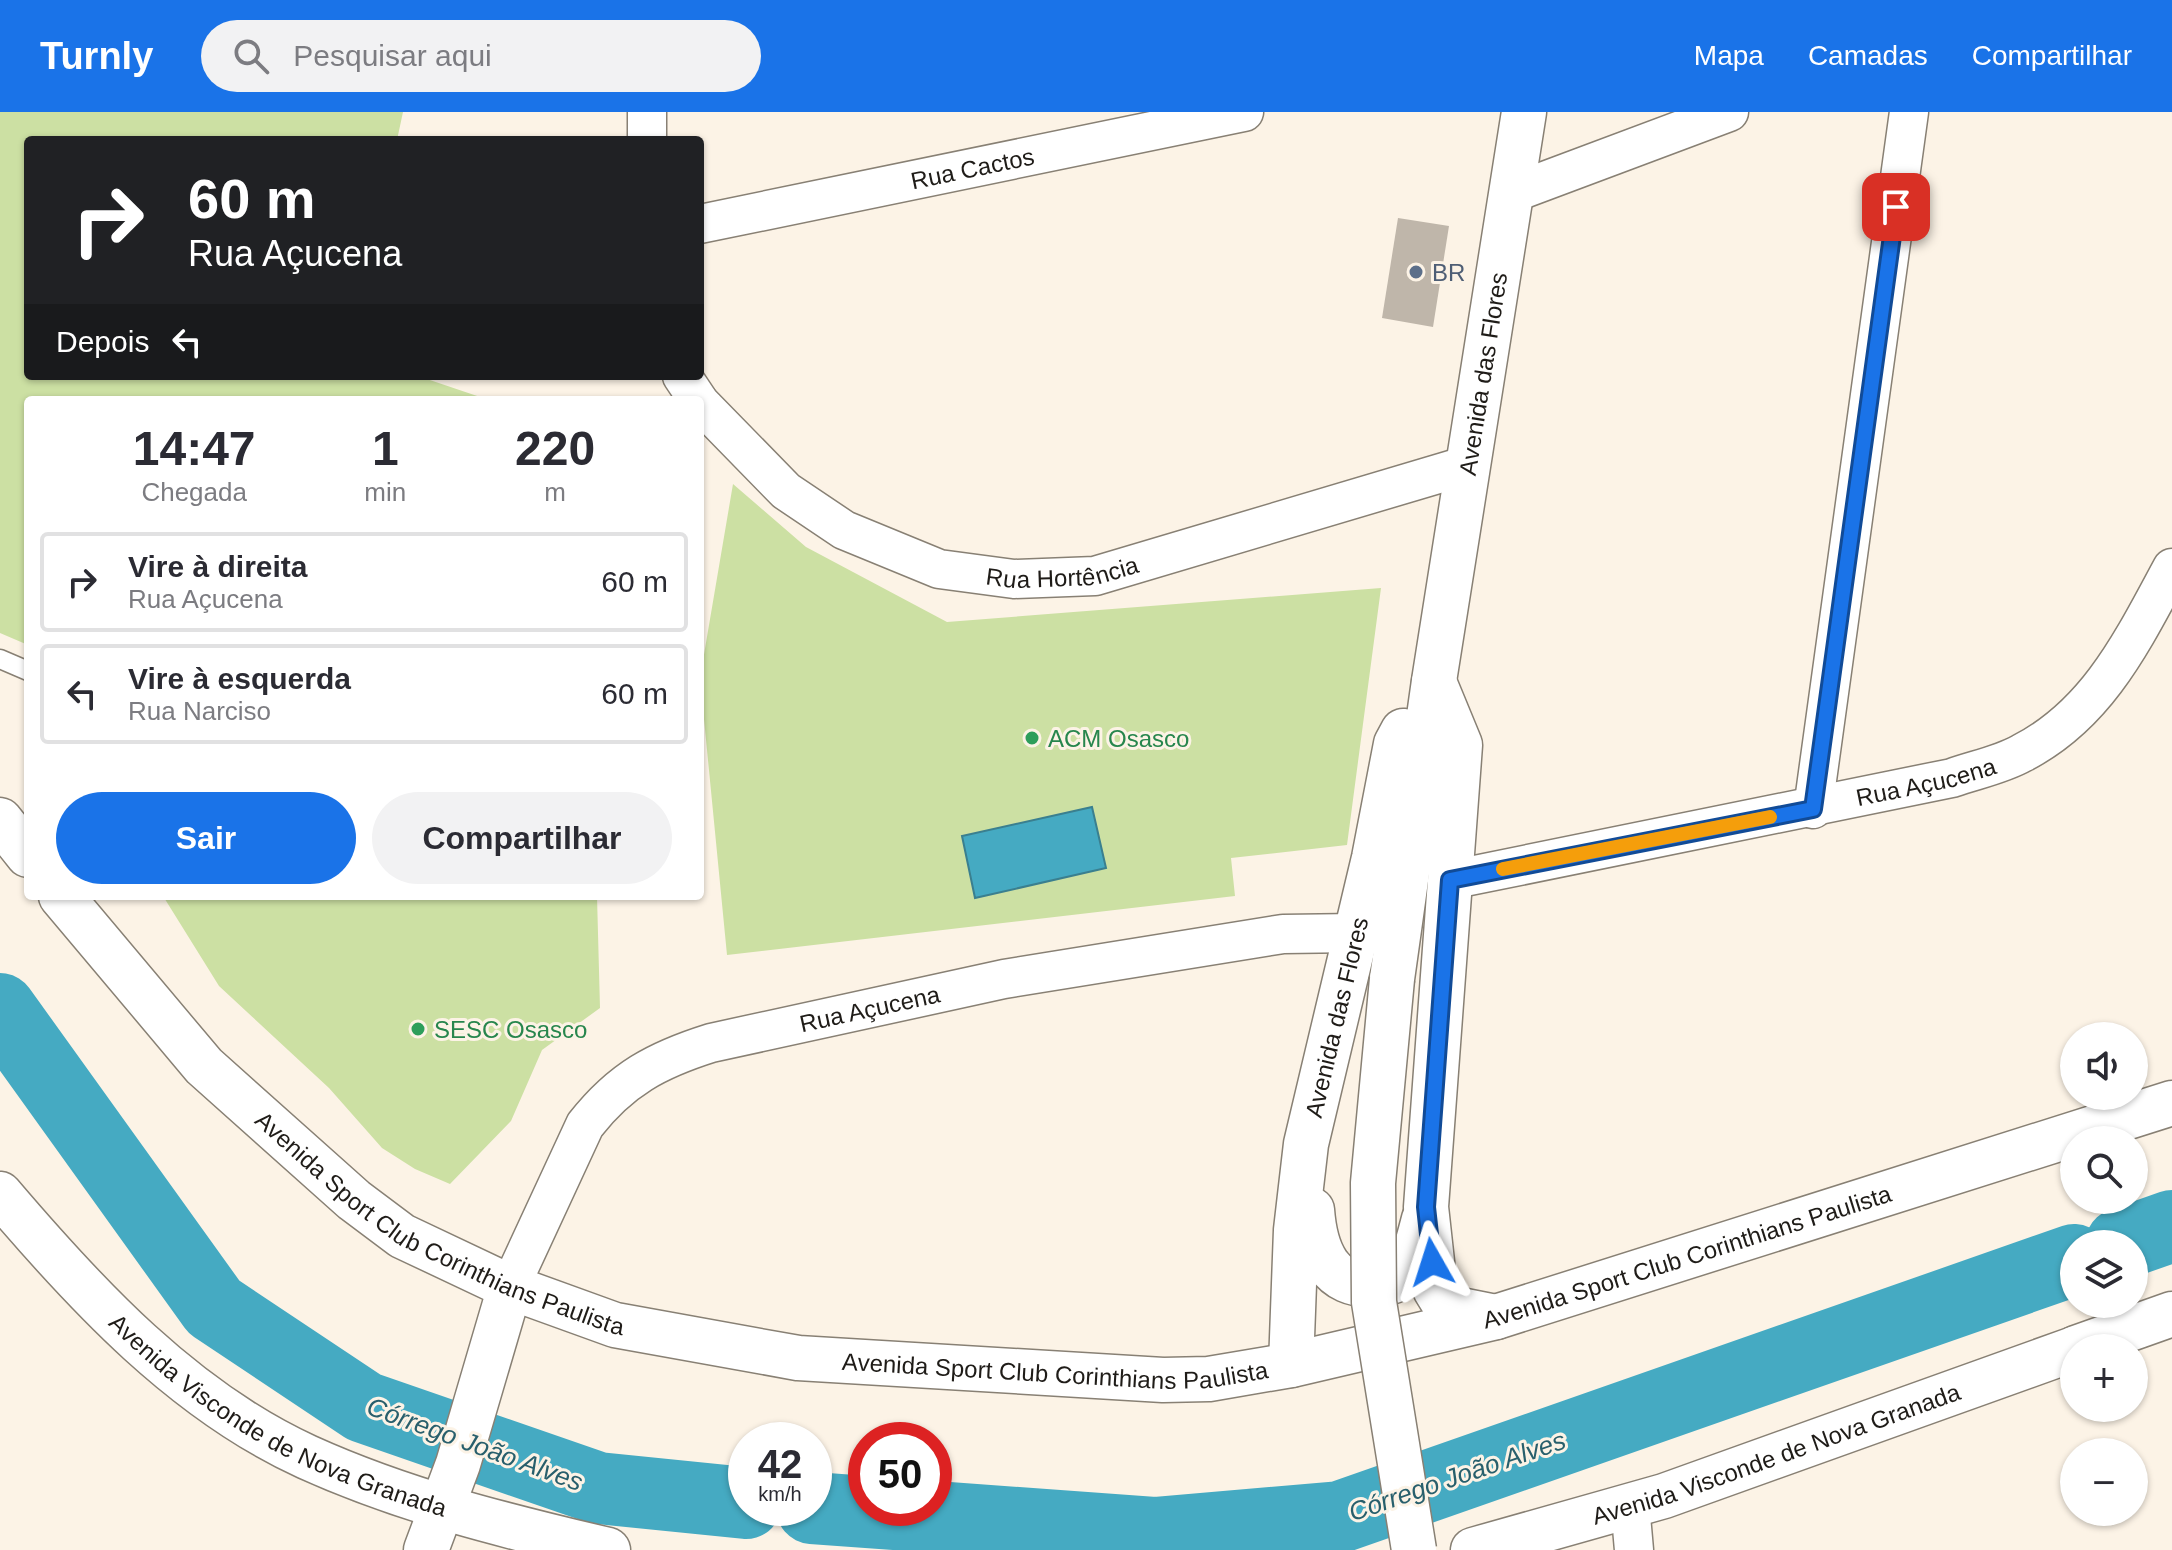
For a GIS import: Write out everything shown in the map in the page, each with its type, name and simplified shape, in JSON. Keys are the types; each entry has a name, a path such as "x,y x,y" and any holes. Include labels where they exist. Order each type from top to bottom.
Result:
{"main road":[{"name":"Avenida das Flores","path":"1414,1550 1374,1302 1373,1183 1392,979 1434,681 1524,112"},
{"name":"Avenida das Flores","path":"1291,1365 1296,1230 1306,1144 1357,933 1396,744 1434,681"},
{"path":"1306,1144 1313,1226 1322,1258 1339,1278 1364,1285 1393,1282 1399,1278 1418,1242 1426,1207 1460,745 1434,681"},
{"path":"0,820 24,850"},
{"name":"Avenida Sport Club Corinthians Paulista","path":"68,900 204,1066 354,1200 402,1236 510,1287 615,1325 798,1358 1163,1380 1209,1379 1291,1365 1496,1317 2172,1103"},
{"name":"Avenida Visconde de Nova Granada","path":"0,1194 73,1280 191,1386 305,1456 442,1509 608,1550"},
{"path":"1426,1207 1435,1289 1446,1307 1496,1317"},
{"path":"426,1550 458,1464 510,1287"},
{"name":"Avenida Visconde de Nova Granada","path":"2115,1334 2172,1314"},
{"name":"Avenida Visconde de Nova Granada","path":"1473,1550 1630,1505 2060,1353"}],"street":[{"path":"647,112 647,136"},
{"name":"Rua Cactos","path":"704,223 1244,112"},
{"path":"1510,194 1729,112"},
{"path":"1813,809 1909,112"},
{"name":"Rua Hortência","path":"704,406 786,491 844,530 939,569 1014,579 1095,576 1468,465"},
{"name":"Rua Açucena","path":"1450,880 1813,809 1952,778 2020,755 2056,733 2098,694 2122,660 2172,568"},
{"name":"Rua Açucena","path":"510,1287 585,1125 619,1088 663,1058 711,1043 1004,979 1283,934 1357,933"},
{"path":"1630,1505 1634,1550"}],"lane":[{"path":"0,659 24,669"}],"green space":[{"path":"0,112 403,112 398,136 24,136 24,380 430,380 477,396 24,396 24,643 0,633"},
{"name":"ACM Osasco","path":"733,484 806,547 947,622 1381,588 1347,845 1231,858 1235,896 727,955 704,719 704,654"},
{"name":"SESC Osasco","path":"165,900 597,900 600,1008 542,1050 511,1121 450,1184 415,1169 382,1148 329,1088 219,986"}],"water":[{"path":"1092,807 1106,868 975,898 962,836"}],"building":[{"name":"BR","path":"1398,218 1449,226 1433,327 1382,318"}],"waterway":[{"name":"Córrego João Alves","path":"0,1009 214,1307 364,1407 598,1488 728,1501"},
{"name":"Córrego João Alves","path":"2148,1234 2172,1226"},
{"name":"Córrego João Alves","path":"832,1509 1154,1533 1340,1517 2060,1265"}],"slow traffic":[{"path":"1503,869 1770,817"}],"place":[{"name":"BR","path":"1416,272"},
{"name":"ACM Osasco","path":"1032,738"},
{"name":"SESC Osasco","path":"418,1029"}],"route":[{"path":"1432,1262 1426,1207 1450,880 1813,809 1896,207"}]}
